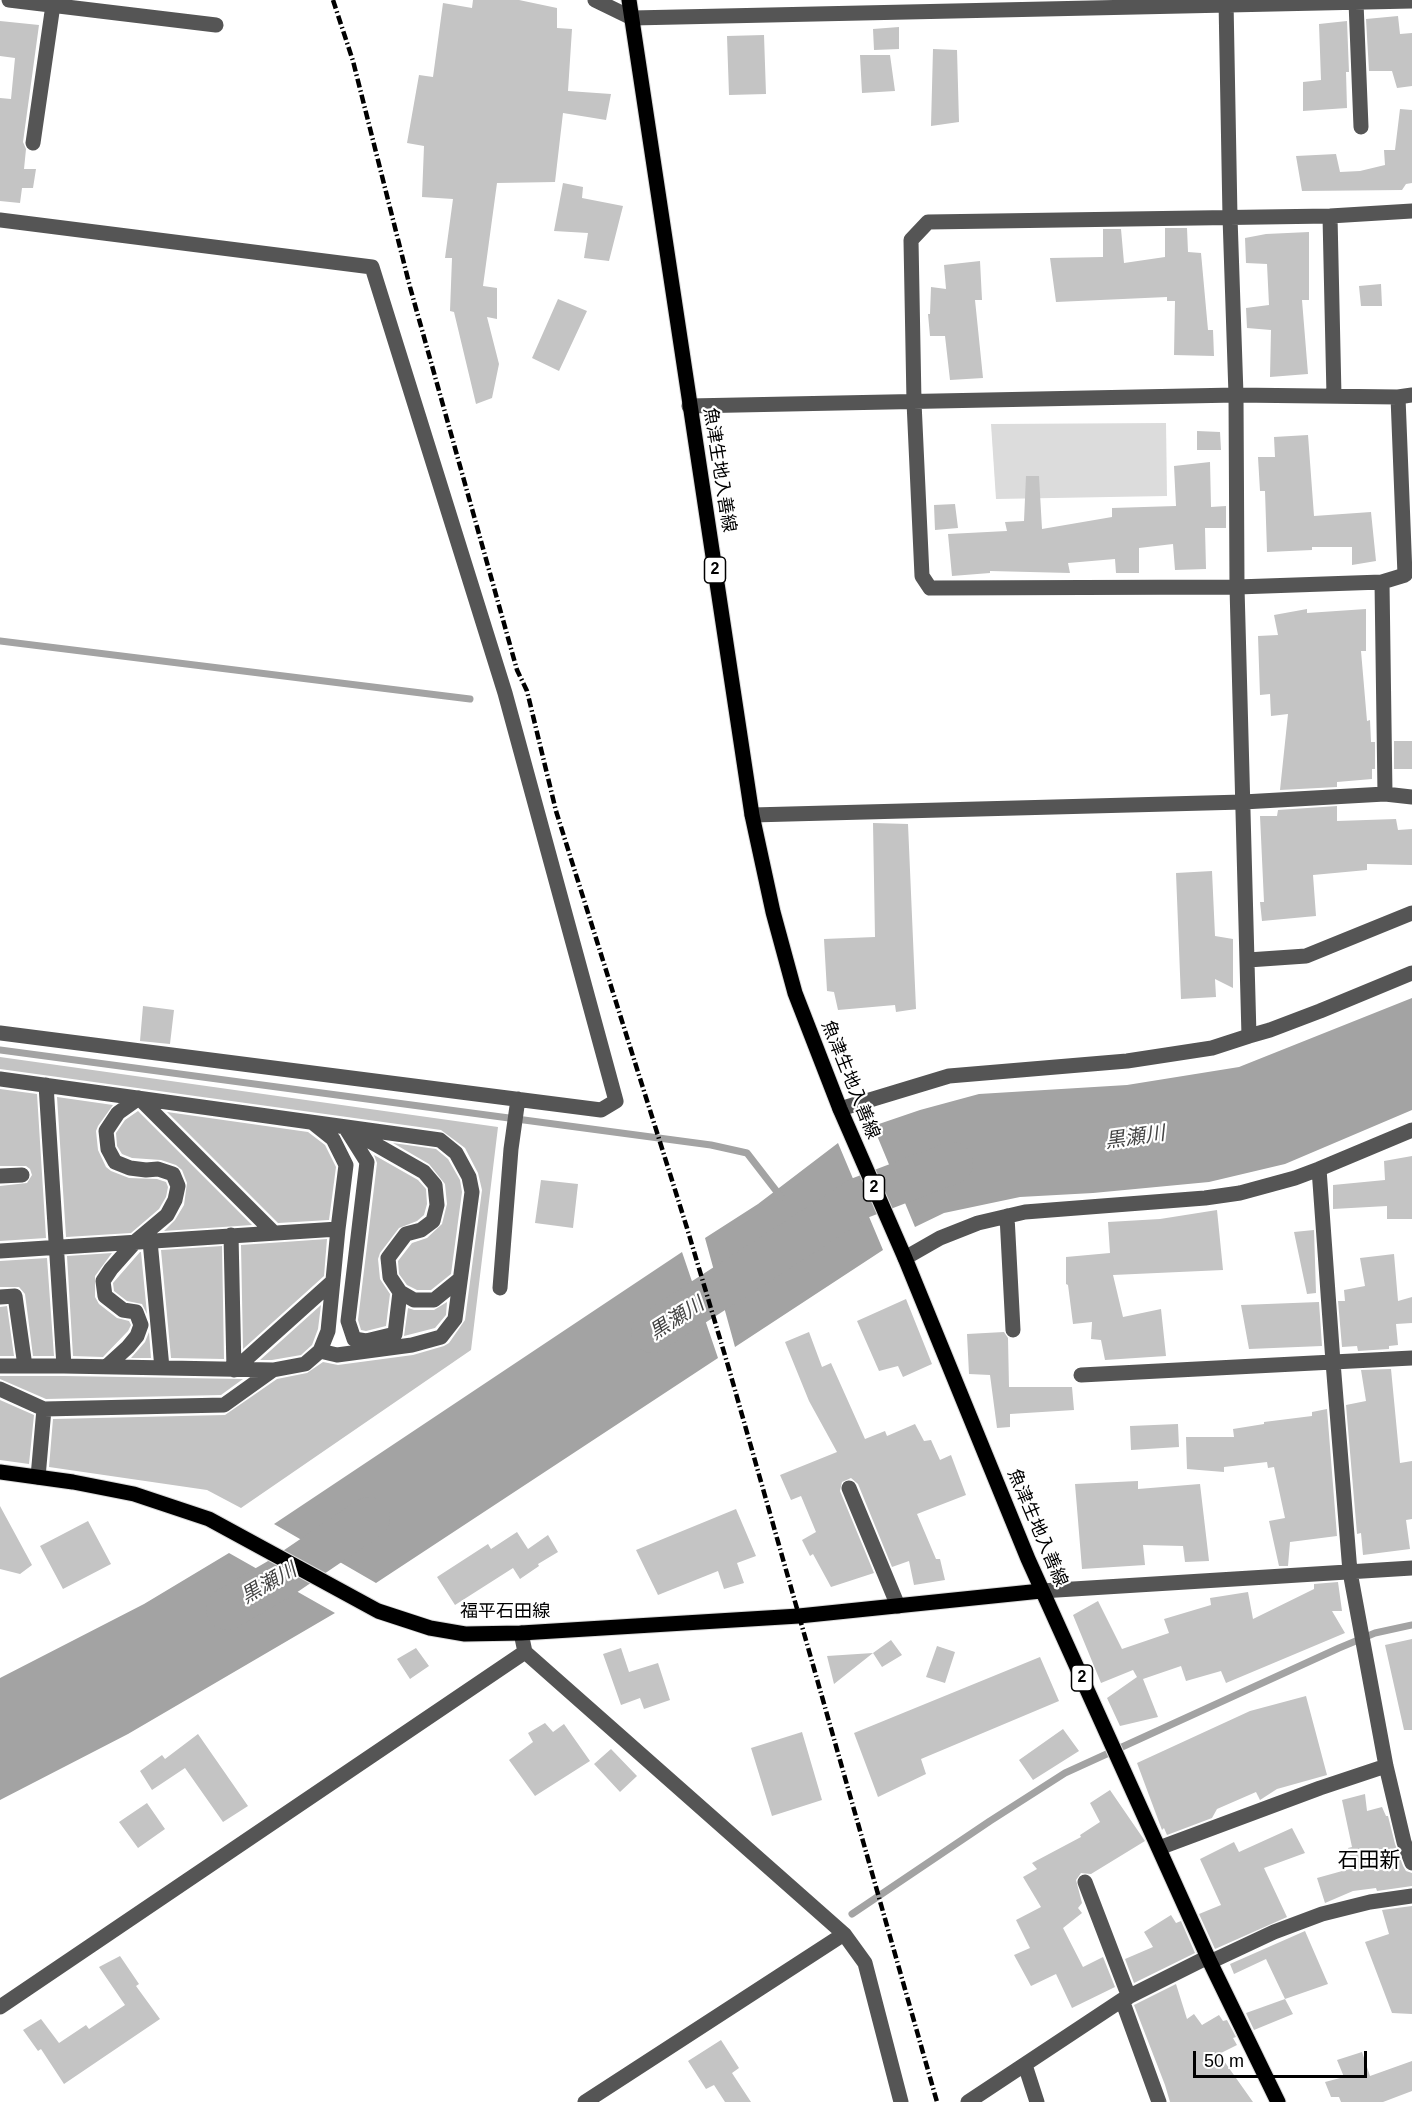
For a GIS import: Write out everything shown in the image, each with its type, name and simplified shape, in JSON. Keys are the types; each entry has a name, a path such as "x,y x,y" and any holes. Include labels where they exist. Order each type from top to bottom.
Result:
{"main road":[{"name":"魚津生地入善線","path":"629,0 752,815 773,912 795,993 840,1109 1041,1591 1209,1959 1278,2102"},
{"name":"福平石田線","path":"0,1473 73,1482 134,1494 209,1519 378,1611 430,1628 465,1634 521,1633 800,1616 1041,1591"}],"street":[{"path":"9,0 216,25"},
{"path":"595,0 632,18 1226,2 1412,1"},
{"path":"1226,2 1236,395 1237,587 1249,1036"},
{"path":"1356,2 1361,127"},
{"path":"33,143 53,5"},
{"path":"689,406 914,402 1236,395 1405,396 1409,575 1382,582 1237,587 930,588 922,576 914,402 911,240 928,222 1330,216 1412,211"},
{"path":"1330,216 1334,396"},
{"path":"0,220 372,267 505,693 616,1101 601,1110 0,1033"},
{"path":"1382,582 1385,794"},
{"path":"752,815 1243,802 1385,794 1412,796"},
{"path":"1248,960 1306,956 1412,913"},
{"path":"840,1109 950,1076 1127,1061 1212,1048 1300,1019 1412,973"},
{"path":"0,1079 440,1140 456,1153 469,1177 472,1192 454,1319 441,1337 412,1345 337,1355 320,1351"},
{"path":"46,1085 64,1366"},
{"path":"139,1098 274,1233"},
{"path":"106,1367 137,1336 141,1325 136,1312 123,1310 105,1296 103,1281 111,1269 143,1241 167,1215 175,1200 178,1186 173,1174 158,1169 130,1168 116,1162 108,1149 106,1131 118,1113 139,1098"},
{"path":"500,1288 511,1149 518,1099"},
{"path":"0,1366 273,1370 305,1364 320,1351 328,1331 346,1165 333,1139 313,1123"},
{"path":"345,1127 367,1162 348,1321 354,1339 366,1341 395,1334 400,1292"},
{"path":"345,1127 424,1172 435,1185 437,1205 433,1221 421,1230 406,1234 388,1258 390,1277 400,1292 414,1300 434,1300 460,1279"},
{"path":"902,1253 969,1227 1025,1212 1205,1198 1240,1193 1295,1178 1412,1130"},
{"path":"1319,1168 1350,1572 1386,1766 1404,1842 1412,1863"},
{"path":"0,1176 22,1175"},
{"path":"1007,1216 1013,1330"},
{"path":"0,1251 338,1229"},
{"path":"231,1235 234,1370"},
{"path":"143,1241 162,1368"},
{"path":"234,1370 332,1282"},
{"path":"0,1298 15,1296 25,1366"},
{"path":"1081,1375 1412,1358"},
{"path":"0,1389 44,1410 224,1405 273,1370"},
{"path":"38,1477 44,1410"},
{"path":"849,1488 898,1606"},
{"path":"1041,1591 1412,1568"},
{"path":"521,1633 525,1652 844,1934 865,1963 901,2102"},
{"path":"0,2007 525,1652"},
{"path":"1159,1848 1386,1766"},
{"path":"1085,1882 1159,2102"},
{"path":"968,2102 1126,1999 1209,1959 1322,1914 1370,1902 1412,1896"},
{"path":"585,2102 844,1934"},
{"path":"1025,2065 1037,2102"}],"shaded area":[{"path":"1166,423 1167,496 996,499 991,424"}],"water":[{"path":"1412,998 1412,1110 1285,1164 1209,1182 1020,1197 944,1213 915,1227 873,1126 979,1094 1127,1085 1239,1067"},
{"path":"838,1143 883,1250 735,1347 705,1238 758,1204"},
{"path":"682,1252 718,1358 376,1583 274,1524"},
{"path":"229,1553 335,1613 128,1734 0,1800 0,1678 144,1604"}],"building":[{"path":"473,0 519,0 557,8 557,28 572,29 568,91 611,94 606,120 563,113 555,182 497,183 483,286 497,288 497,319 487,317 499,364 492,398 476,404 454,312 450,311 452,258 445,258 453,199 422,197 424,146 407,143 419,75 433,77 443,3 472,8"},
{"path":"1398,16 1400,34 1412,33 1412,86 1397,88 1392,71 1369,71 1366,19"},
{"path":"0,21 39,25 23,142 26,149 24,169 36,169 33,188 22,188 20,203 0,201 0,98 11,99 15,58 0,56"},
{"path":"1347,21 1349,72 1346,72 1347,108 1303,111 1303,82 1321,80 1319,24"},
{"path":"899,27 899,49 874,50 873,29"},
{"path":"764,35 766,94 729,95 727,36"},
{"path":"933,49 957,50 959,122 931,126"},
{"path":"860,55 890,55 895,91 862,93"},
{"path":"1400,109 1412,110 1412,183 1406,184 1402,190 1302,191 1296,156 1336,154 1340,172 1360,171 1385,165 1384,150 1395,150"},
{"path":"563,183 583,187 582,198 623,206 609,261 584,258 588,233 554,231"},
{"path":"1165,228 1187,228 1188,252 1201,253 1208,330 1213,330 1214,356 1174,355 1175,301 1167,301 1167,297 1056,302 1050,258 1103,257 1103,229 1121,229 1124,263 1165,257"},
{"path":"1309,232 1309,300 1302,300 1308,374 1270,377 1271,330 1247,328 1246,308 1269,305 1267,264 1246,263 1245,238 1266,234"},
{"path":"980,261 982,300 975,300 983,378 950,380 945,336 930,336 928,314 930,314 931,287 946,289 944,265"},
{"path":"1381,284 1382,306 1361,306 1359,286"},
{"path":"558,299 587,311 559,371 532,358"},
{"path":"1197,431 1220,432 1221,450 1197,450"},
{"path":"1308,435 1314,516 1371,512 1376,561 1352,565 1352,547 1312,547 1312,550 1267,552 1265,491 1260,491 1258,457 1275,457 1274,437"},
{"path":"1210,462 1211,507 1226,506 1226,528 1205,528 1206,569 1175,570 1173,544 1139,548 1139,573 1116,573 1115,559 1068,563 1070,573 990,571 990,573 952,576 948,534 1007,531 1005,522 1024,521 1026,476 1039,476 1042,529 1112,517 1112,508 1176,506 1174,466"},
{"path":"955,504 958,528 935,530 934,505"},
{"path":"1307,609 1307,613 1366,609 1366,651 1361,651 1367,721 1370,720 1371,742 1375,742 1375,769 1372,769 1372,779 1337,782 1337,787 1280,790 1288,714 1271,716 1270,694 1260,695 1258,636 1278,635 1274,615"},
{"path":"1394,741 1412,741 1412,769 1394,769"},
{"path":"1337,806 1337,821 1396,819 1398,830 1412,829 1412,865 1367,864 1367,870 1313,875 1316,916 1262,921 1260,902 1264,902 1260,816 1277,816 1278,810"},
{"path":"873,823 908,824 916,1009 896,1012 895,1005 838,1010 834,992 827,991 824,939 875,937"},
{"path":"1212,871 1215,936 1233,939 1233,988 1215,979 1216,997 1181,999 1176,873"},
{"path":"143,1006 174,1010 170,1044 140,1041"},
{"path":"0,1057 498,1127 471,1350 241,1508 207,1490 49,1467 53,1419 225,1415 277,1379 307,1373 323,1362 338,1365 413,1355 449,1343 465,1320 482,1190 478,1173 465,1148 441,1130 0,1069"},
{"path":"0,1089 37,1094 46,1238 0,1241 0,1186 27,1183 32,1175 26,1166 0,1166"},
{"path":"57,1097 113,1105 96,1131 98,1150 106,1167 129,1178 157,1179 166,1182 168,1187 166,1197 159,1209 131,1233 66,1237"},
{"path":"138,1111 252,1225 164,1231 175,1220 184,1205 187,1183 182,1170 176,1165 161,1160 132,1158 122,1154 117,1146 116,1133 125,1120"},
{"path":"167,1112 308,1132 325,1145 336,1167 329,1220 278,1223"},
{"path":"393,1143 436,1149 448,1159 460,1180 462,1192 451,1274 431,1290 417,1290 407,1285 399,1274 398,1261 412,1243 427,1238 442,1224 447,1204 445,1184 429,1164"},
{"path":"374,1155 418,1180 426,1189 427,1204 424,1215 417,1221 399,1228 380,1253 378,1259 380,1279 390,1294 386,1326 366,1331 361,1330 358,1320 377,1163"},
{"path":"1412,1156 1412,1219 1387,1219 1387,1206 1333,1209 1333,1185 1385,1180 1384,1161"},
{"path":"541,1180 578,1184 573,1228 535,1223"},
{"path":"1217,1210 1223,1270 1113,1275 1123,1317 1161,1309 1166,1356 1105,1360 1101,1340 1091,1339 1092,1322 1073,1324 1066,1284 1066,1257 1110,1253 1108,1222 1160,1219"},
{"path":"1314,1230 1316,1293 1307,1294 1294,1232"},
{"path":"327,1239 324,1276 243,1349 241,1245"},
{"path":"222,1246 224,1359 171,1358 161,1250"},
{"path":"140,1252 147,1314 142,1304 127,1301 114,1291 113,1283"},
{"path":"112,1253 95,1276 95,1297 99,1304 117,1318 129,1321 131,1325 103,1357 73,1356 67,1256"},
{"path":"1394,1254 1398,1301 1412,1297 1412,1323 1396,1324 1398,1345 1389,1346 1389,1349 1358,1351 1357,1346 1342,1347 1338,1301 1345,1301 1344,1290 1365,1286 1360,1258"},
{"path":"47,1258 54,1356 33,1356 25,1294 19,1287 0,1287 0,1261"},
{"path":"906,1299 932,1364 903,1377 898,1366 879,1371 857,1321"},
{"path":"447,1302 446,1315 435,1328 404,1336 408,1308 434,1310"},
{"path":"1319,1302 1322,1346 1249,1349 1241,1305"},
{"path":"321,1305 318,1329 312,1345 301,1355 260,1360"},
{"path":"7,1306 14,1356 0,1356 0,1307"},
{"path":"149,1332 151,1358 131,1358 145,1342"},
{"path":"809,1332 822,1367 831,1363 865,1439 885,1431 887,1436 915,1424 924,1441 931,1440 940,1460 951,1455 966,1495 917,1514 936,1559 940,1559 945,1580 914,1585 909,1561 892,1567 858,1484 851,1478 842,1482 840,1491 874,1573 831,1587 813,1554 810,1556 802,1540 816,1532 801,1496 791,1500 780,1475 837,1452 809,1401 785,1342"},
{"path":"1004,1332 1008,1338 1009,1387 1072,1387 1074,1410 1010,1414 1010,1427 997,1428 990,1375 969,1374 967,1334"},
{"path":"1391,1369 1400,1463 1412,1461 1412,1519 1406,1520 1410,1549 1363,1555 1361,1533 1357,1534 1346,1405 1366,1401 1361,1370"},
{"path":"0,1376 243,1379 221,1395 46,1399 0,1379"},
{"path":"0,1400 34,1415 29,1464 0,1460"},
{"path":"1327,1409 1337,1536 1290,1542 1288,1566 1279,1566 1269,1521 1285,1518 1274,1467 1268,1468 1267,1462 1224,1467 1224,1472 1187,1469 1186,1437 1234,1437 1233,1429 1264,1424 1264,1422 1312,1416 1312,1412"},
{"path":"1178,1424 1179,1447 1131,1450 1130,1426"},
{"path":"1138,1481 1138,1489 1200,1484 1209,1561 1185,1562 1183,1546 1143,1545 1145,1565 1082,1569 1075,1484"},
{"path":"0,1506 32,1565 20,1574 0,1569"},
{"path":"736,1509 756,1556 737,1563 744,1583 724,1589 718,1571 658,1595 636,1550"},
{"path":"88,1521 111,1564 63,1589 40,1546"},
{"path":"517,1532 528,1549 548,1535 558,1552 538,1564 539,1566 520,1579 513,1568 455,1605 437,1577 488,1544 491,1549"},
{"path":"1338,1582 1342,1611 1332,1611 1345,1633 1226,1683 1221,1671 1186,1681 1181,1666 1143,1679 1158,1717 1120,1726 1107,1698 1137,1677 1133,1670 1101,1683 1073,1615 1098,1601 1122,1649 1169,1633 1164,1619 1211,1605 1210,1598 1248,1592 1253,1619 1314,1589 1314,1584"},
{"path":"1412,1639 1412,1730 1404,1730 1385,1645"},
{"path":"891,1640 902,1655 882,1667 873,1653"},
{"path":"937,1646 955,1652 945,1683 926,1677"},
{"path":"416,1648 429,1666 410,1679 397,1659"},
{"path":"621,1648 629,1672 658,1663 670,1700 644,1709 640,1698 621,1705 603,1654"},
{"path":"873,1653 834,1684 827,1656"},
{"path":"1040,1657 1059,1701 921,1759 926,1774 878,1797 854,1733"},
{"path":"1306,1696 1327,1775 1277,1789 1260,1800 1256,1792 1217,1809 1212,1818 1167,1835 1164,1828 1162,1830 1137,1763 1250,1711"},
{"path":"545,1723 553,1732 564,1724 590,1761 535,1796 509,1760 533,1742 528,1733"},
{"path":"1063,1729 1079,1751 1033,1780 1019,1760"},
{"path":"802,1732 822,1800 772,1816 751,1748"},
{"path":"198,1734 248,1806 223,1822 185,1768 152,1790 140,1771 162,1755 165,1759"},
{"path":"611,1749 637,1776 620,1792 594,1764"},
{"path":"1110,1790 1145,1841 1091,1874 1081,1873 1076,1880 1082,1903 1078,1908 1082,1913 1063,1928 1083,1967 1103,1957 1115,1987 1072,2008 1056,1974 1031,1986 1014,1955 1030,1948 1016,1920 1041,1907 1023,1877 1037,1869 1032,1863 1081,1837 1080,1835 1100,1822 1090,1803"},
{"path":"1365,1794 1367,1811 1382,1807 1388,1816 1403,1866 1406,1871 1412,1873 1412,1886 1377,1891 1376,1888 1353,1891 1325,1903 1317,1878 1353,1868 1348,1848 1352,1847 1342,1800"},
{"path":"147,1803 165,1829 138,1848 119,1822"},
{"path":"1292,1828 1305,1853 1264,1868 1287,1917 1215,1949 1199,1914 1221,1905 1200,1859 1234,1842 1239,1852"},
{"path":"1412,1906 1412,2014 1392,2013 1365,1942 1389,1934 1382,1910"},
{"path":"1171,1915 1176,1923 1181,1921 1195,1953 1134,1983 1125,1959 1153,1947 1144,1932"},
{"path":"1305,1931 1328,1984 1285,1999 1266,1959 1234,1974 1230,1964"},
{"path":"120,1956 139,1984 136,1986 160,2019 64,2084 41,2049 38,2051 23,2030 41,2019 59,2043 86,2025 89,2029 125,2005 99,1967"},
{"path":"1176,1984 1187,2019 1194,2014 1202,2025 1219,2015 1223,2021 1227,2020 1236,2037 1233,2038 1237,2045 1219,2054 1253,2102 1170,2102 1134,2005"},
{"path":"1285,1999 1293,2014 1254,2030 1246,2013"},
{"path":"721,2040 739,2068 732,2073 751,2102 725,2102 714,2085 706,2089 688,2061"},
{"path":"1362,2052 1370,2076 1412,2061 1412,2091 1383,2102 1341,2102 1339,2097 1331,2097 1325,2082 1344,2077 1337,2060"}],"waterway":[{"path":"0,641 470,699"},
{"path":"0,1050 711,1145 747,1153 781,1197"},
{"name":"黒瀬川","path":"652,1332 860,1198 952,1163"},
{"name":"黒瀬川","path":"227,1609 279,1579 369,1518"},
{"path":"852,1914 1065,1773 1339,1648 1375,1633 1412,1625"}],"railway":[{"path":"333,0 353,61 410,287 517,670 527,691 556,811 729,1369 937,2102"}],"district":[{"name":"石田新","path":"1369,1861"}]}
